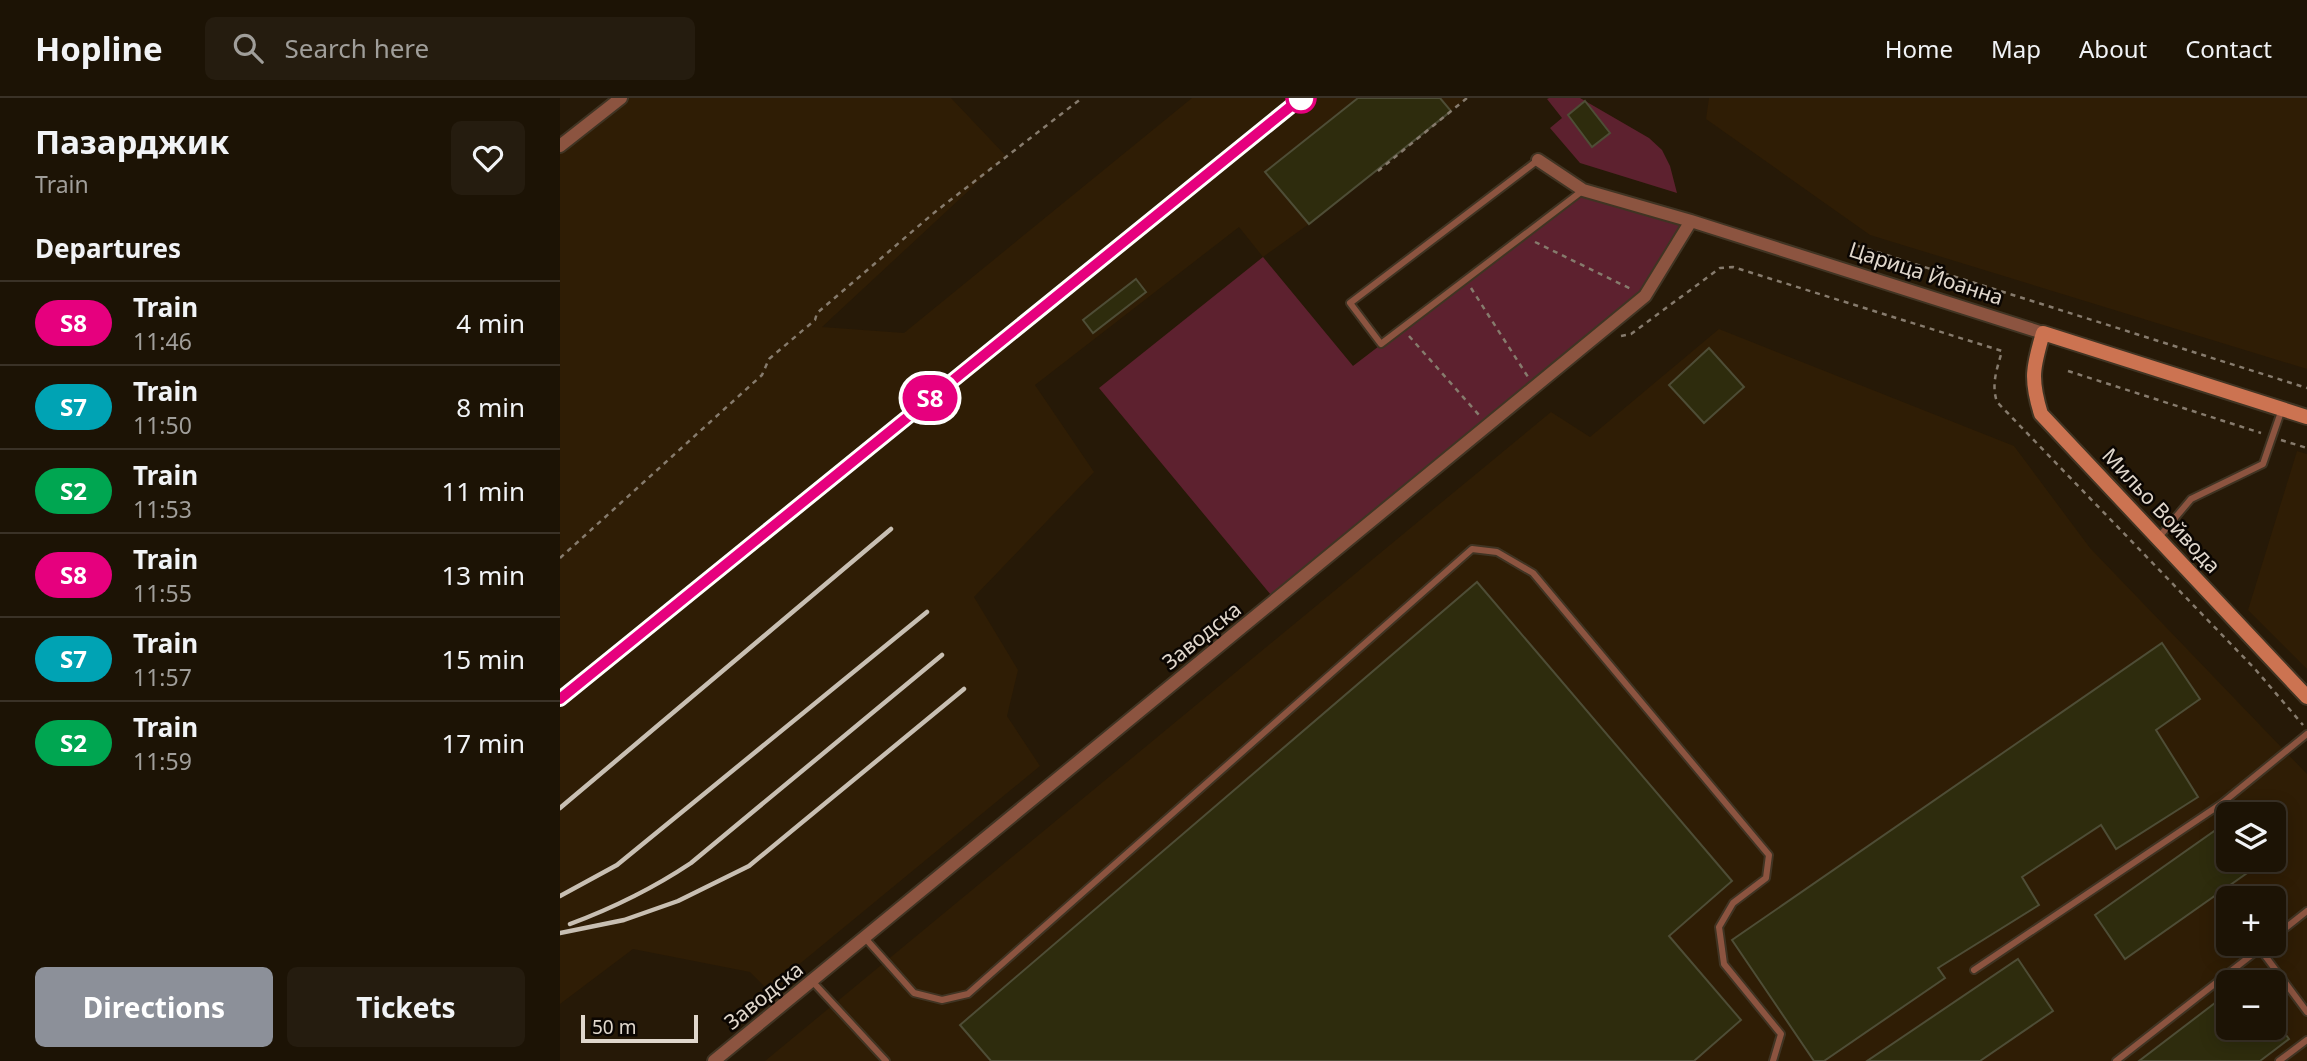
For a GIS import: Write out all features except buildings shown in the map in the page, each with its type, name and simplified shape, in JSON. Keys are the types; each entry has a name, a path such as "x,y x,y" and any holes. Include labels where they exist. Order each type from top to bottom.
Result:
{"street":[{"path":"560,146 621,98"},
{"name":"Царица Йоанна","path":"1538,160 1583,190 1691,220 2307,417"},
{"name":"Заводска","path":"714,1061 1645,296 1691,220"},
{"name":"Мильо Войвода","path":"2043,333 2034,365 2033,388 2041,414 2307,697"}],"lane":[{"path":"1538,160 1350,303 1381,344 1583,190"},
{"path":"2158,538 2191,499 2263,464 2282,409"},
{"path":"865,938 914,993 942,1000 968,994 1472,549 1497,552 1533,573 1769,855 1766,878 1733,903 1719,926 1724,964 1781,1034 1773,1061"},
{"path":"1974,970 2221,804 2307,732"},
{"path":"2286,928 2307,911"},
{"path":"2116,1061 2251,956"},
{"path":"2265,956 2307,1012"},
{"path":"812,981 886,1061"},
{"path":"2279,1061 2307,1040"}],"path":[{"path":"560,558 762,375 769,359 815,320 817,313 935,212 1082,98"},
{"path":"1378,171 1467,98"},
{"path":"1523,236 1645,296"},
{"path":"1858,246 2307,388"},
{"path":"1617,337 1631,334 1720,268 1733,267 2002,351 1993,391 1997,402 2255,669 2307,732"},
{"path":"1465,279 1534,387"},
{"path":"1402,328 1488,425"},
{"path":"2068,371 2307,448"}],"shaded area":[{"path":"626,98 951,98 1006,156 822,327 904,333 1192,98 1467,98 1309,224 1263,257 1239,227 1035,385 1094,472 974,597 1018,670 1007,716 1040,766 768,990 750,972 633,949 560,1004 560,146"},
{"path":"1580,98 1649,138 1662,150 1670,166 1677,193 1580,163 1550,128 1562,118 1547,99"},
{"path":"1709,98 2307,98 2307,369 1870,235 1706,119"},
{"path":"1583,190 1691,221 1645,296 1276,601 1099,388 1263,257 1353,366"},
{"path":"1719,329 2014,446 2090,548 2307,774 2307,1061 765,1061 1551,412 1590,437"},
{"path":"2297,451 2307,454 2307,669 2248,610"}],"railway":[{"path":"560,699 1301,98"},
{"path":"560,808 891,529"},
{"path":"560,896 617,865 927,612"},
{"path":"570,924 632,897 691,863 942,655"},
{"path":"560,933 624,920 678,901 749,866 964,689"}],"train":[{"name":"S8","path":"560,699 1301,98"}]}
